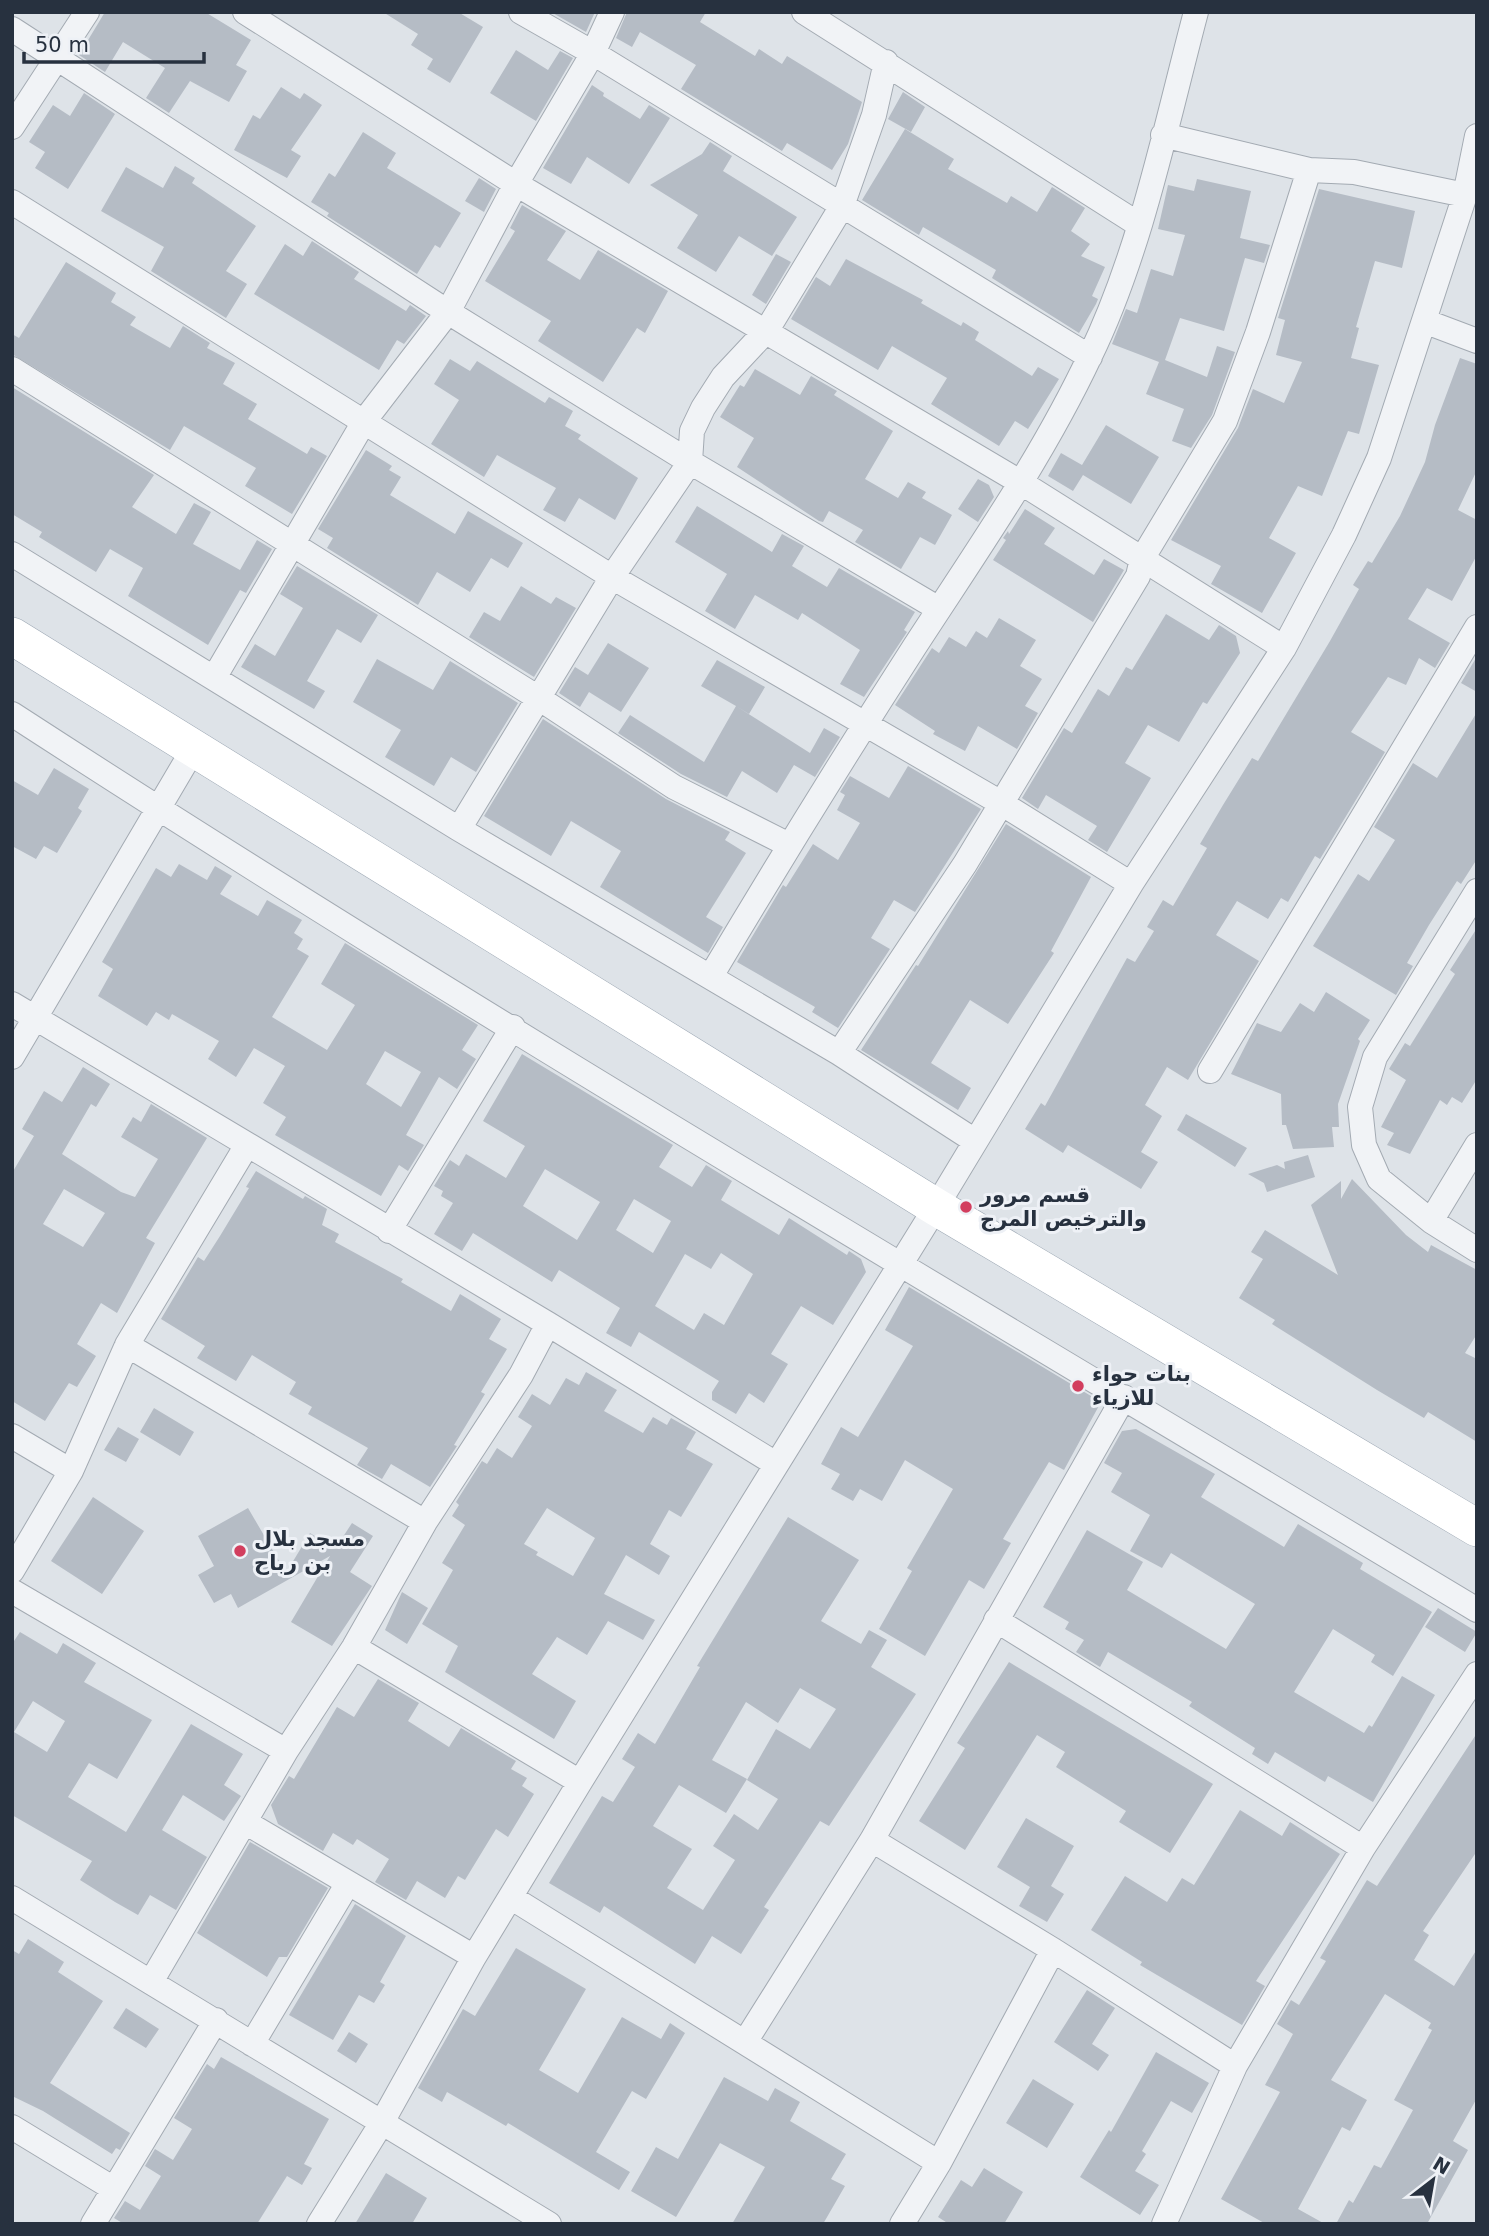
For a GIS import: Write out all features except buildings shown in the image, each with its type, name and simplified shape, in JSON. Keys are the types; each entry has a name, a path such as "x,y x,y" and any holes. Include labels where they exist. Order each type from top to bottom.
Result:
{"main road":[{"path":"12,636 936,1207 1477,1528"}],"street":[{"path":"12,127 60,58 87,12"},
{"path":"245,12 516,184 1020,482 1284,648"},
{"path":"521,12 593,53 1090,357"},
{"path":"214,678 365,420 448,312 516,184 593,53 612,12"},
{"path":"804,12 1138,224"},
{"path":"711,976 865,723 1020,482 1090,357 1116,293 1138,224 1196,12"},
{"path":"12,29 448,312 690,462 939,609"},
{"path":"459,829 612,577 690,462 692,432 703,408 723,377 767,330 842,206 874,115 886,62"},
{"path":"1163,135 1309,170 1354,172 1465,195"},
{"path":"319,2224 381,2124 474,1957 580,1782 936,1207 1131,884 1284,648 1344,535 1379,458 1465,195 1477,136"},
{"path":"839,1053 965,864 1138,576 1142,559 1225,421 1258,332 1309,170"},
{"path":"12,202 365,420 612,577 1001,803 1131,884"},
{"path":"1424,321 1477,341"},
{"path":"12,369 540,699 674,787 789,845"},
{"path":"12,554 459,829 839,1053 975,1142"},
{"path":"1210,1071 1477,627"},
{"path":"12,714 158,809 513,1027 1477,1610"},
{"path":"12,1057 194,748"},
{"path":"1477,891 1375,1057 1360,1107 1364,1145 1379,1179 1431,1221 1477,1250"},
{"path":"12,1004 548,1324 776,1464"},
{"path":"390,1231 513,1027"},
{"path":"12,1571 71,1471 127,1345 247,1144"},
{"path":"1431,1221 1477,1145"},
{"path":"150,1982 286,1751 354,1647 425,1522 521,1375 548,1324"},
{"path":"127,1345 425,1522"},
{"path":"746,2042 872,1840 1124,1397"},
{"path":"12,1436 71,1471"},
{"path":"12,1591 286,1751"},
{"path":"996,1620 1363,1848"},
{"path":"354,1647 580,1782"},
{"path":"1168,2223 1235,2066 1363,1848 1477,1674"},
{"path":"245,1822 474,1957"},
{"path":"872,1840 1053,1950 1235,2066"},
{"path":"252,2044 348,1883"},
{"path":"12,1898 549,2224"},
{"path":"512,1898 939,2163"},
{"path":"902,2224 939,2163 1053,1950"},
{"path":"93,2224 216,2020"},
{"path":"12,2127 114,2189"}],"place":[{"name":"قسم مرور والترخيص المرج","path":"966,1207"},
{"name":"بنات حواء للازياء","path":"1078,1386"},
{"name":"مسجد بلال بن رباح","path":"240,1551"}]}
